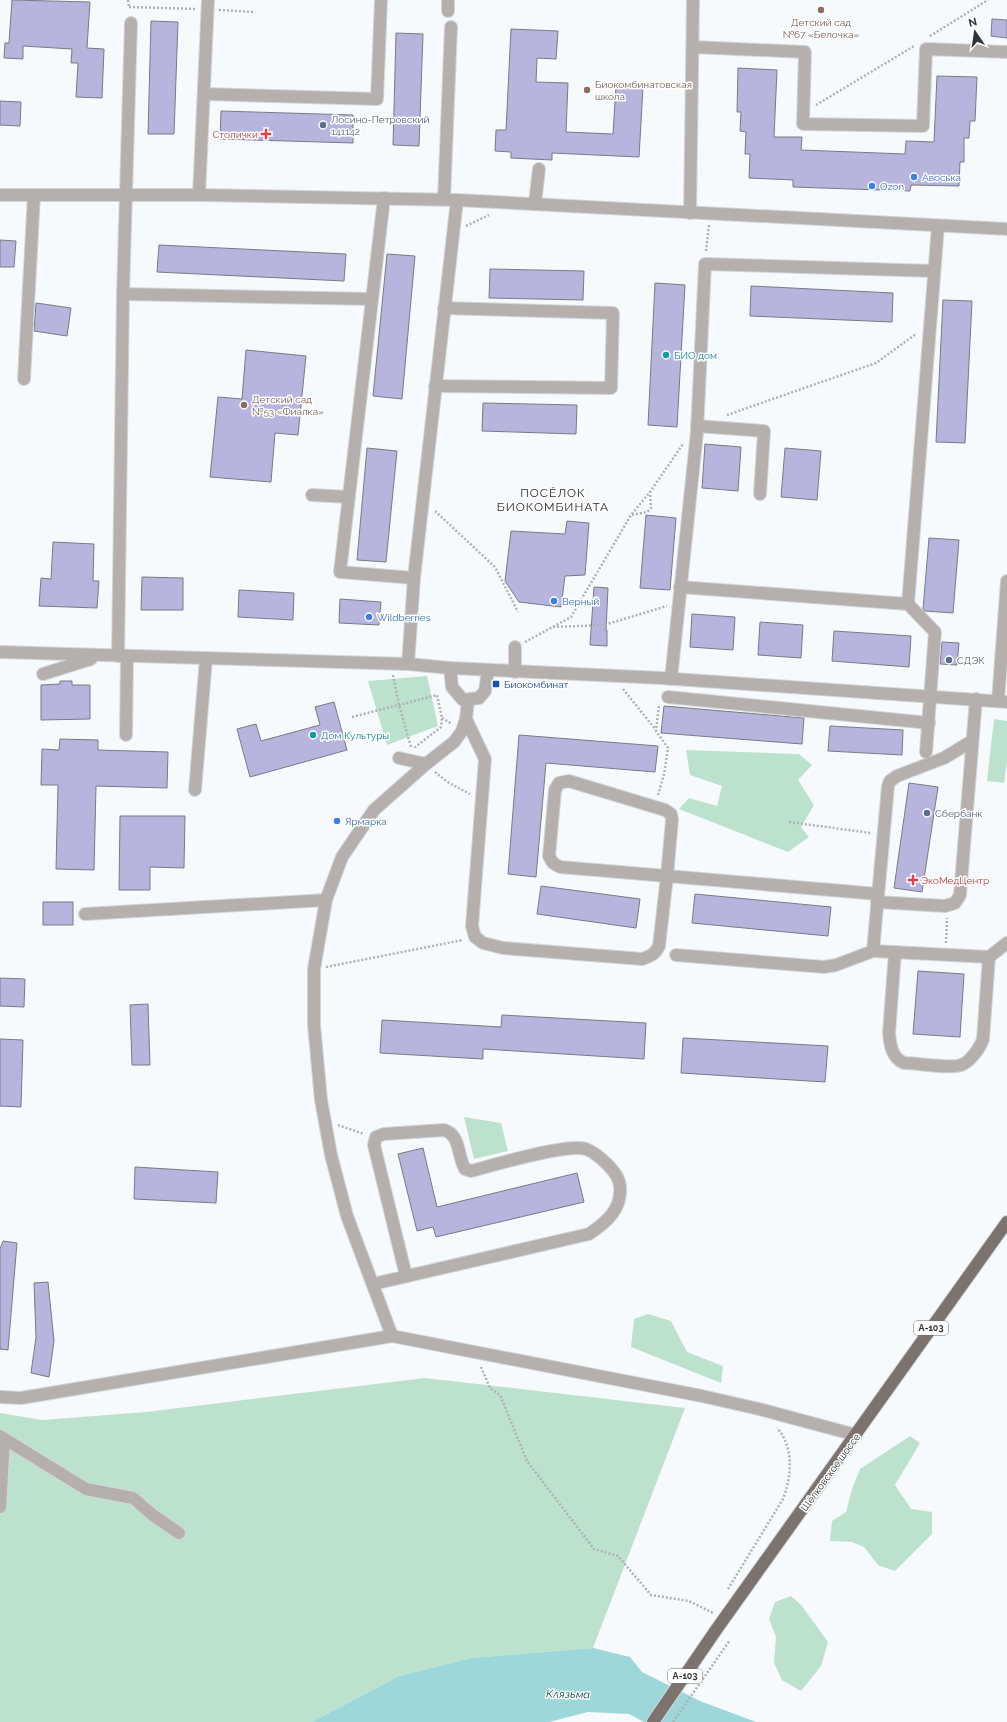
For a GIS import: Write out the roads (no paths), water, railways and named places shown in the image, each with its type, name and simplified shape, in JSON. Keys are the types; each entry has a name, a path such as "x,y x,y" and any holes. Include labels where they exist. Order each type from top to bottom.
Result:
{"main road":[{"name":"Щёлковское шоссе","path":"653,1722 716,1630 1007,1222"}],"street":[{"path":"205,94 377,99 381,0"},
{"path":"690,213 693,0"},
{"path":"199,195 205,94 208,5"},
{"path":"126,735 122,656 123,294 131,23"},
{"path":"444,199 450,27"},
{"path":"693,47 805,52 803,124 923,126 926,49 1007,52"},
{"path":"535,203 539,169"},
{"path":"0,195 199,195 444,199 1007,230"},
{"path":"24,379 34,195"},
{"path":"384,198 340,572 414,578"},
{"path":"408,664 414,578 457,200"},
{"path":"908,604 938,226"},
{"path":"672,679 697,429 705,264 934,271"},
{"path":"123,294 372,299"},
{"path":"435,386 611,388 613,313 444,308"},
{"path":"697,429 764,431 760,494"},
{"path":"312,495 349,497"},
{"path":"0,652 408,664 515,672 672,679 1003,701 1007,581"},
{"path":"680,587 908,604 935,632 926,752"},
{"path":"515,647 515,672"},
{"path":"43,674 100,656"},
{"path":"195,790 206,659"},
{"path":"450,668 452,687 463,700 479,698 485,691 488,670"},
{"path":"466,719 485,759 472,926 475,937 483,943 503,948 642,959 652,956 657,952 659,946 667,876 672,820 671,814 665,810 569,781 559,783 555,790 549,856 553,863 560,867 667,876 944,906 955,903 960,895 976,699"},
{"path":"392,1336 347,1216 330,1154 319,1122 321,1100 314,1026 314,969 326,900 342,857 374,810 426,764 454,742 462,730 466,719 468,700"},
{"path":"664,700 928,723"},
{"path":"873,951 888,786 890,781 897,776 944,758 972,741"},
{"path":"399,758 426,764"},
{"path":"85,914 326,900"},
{"path":"676,956 824,967 836,965 873,951 989,957 1007,944"},
{"path":"894,952 889,1033 890,1044 895,1056 898,1060 904,1063 957,1066 967,1062 979,1047 983,1039 989,957"},
{"path":"373,1284 589,1234 603,1224 616,1208 621,1197 620,1183 615,1172 602,1158 585,1149 567,1148 471,1171 465,1169 462,1164 456,1139 452,1133 444,1130 384,1134 376,1138 374,1145 406,1276"},
{"path":"0,1396 21,1398 392,1336 702,1396 759,1409 856,1435"},
{"path":"0,1507 2,1437"},
{"path":"2,1437 86,1489 133,1498 154,1516 179,1533"}],"water":[{"name":"Клязьма","path":"593,1648 630,1657 642,1672 700,1701 756,1722 644,1722 629,1714 588,1712 549,1722 312,1722 399,1676 471,1658"}],"place":[{"name":"Детский сад №67 «Белочка»","path":"821,10"},
{"name":"Биокомбинатовская школа","path":"587,90"},
{"name":"Лосино-Петровский 141142","path":"323,125"},
{"name":"Столички","path":"266,134"},
{"name":"Авоська","path":"914,177"},
{"name":"Ozon","path":"872,186"},
{"name":"БИО дом","path":"666,355"},
{"name":"Детский сад №53 «Фиалка»","path":"244,405"},
{"name":"Верный","path":"554,601"},
{"name":"Wildberries","path":"369,617"},
{"name":"СДЭК","path":"949,660"},
{"name":"Биокомбинат","path":"496,684"},
{"name":"Дом Культуры","path":"313,735"},
{"name":"Сбербанк","path":"927,813"},
{"name":"Ярмарка","path":"337,821"},
{"name":"ЭкоМедЦентр","path":"913,880"}],"district":[{"name":"ПОСЁЛОК БИОКОМБИНАТА","path":"553,500"}]}
